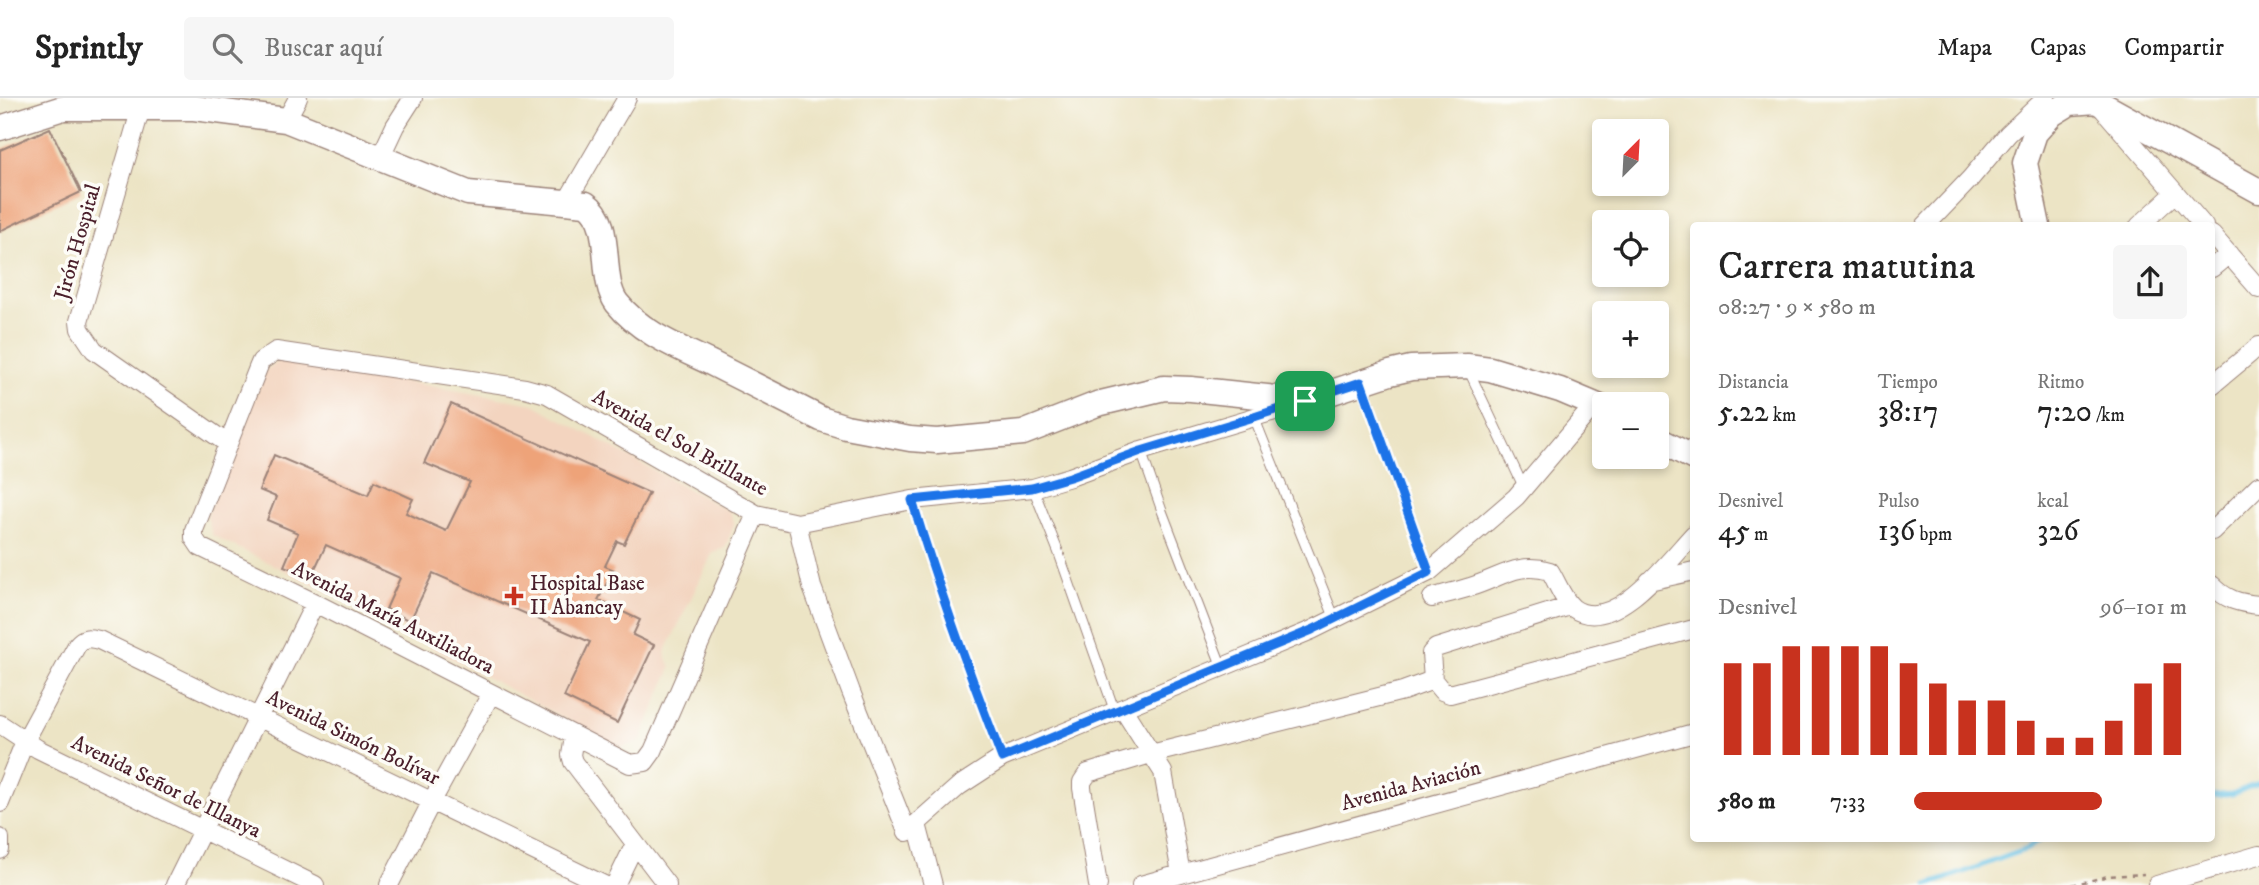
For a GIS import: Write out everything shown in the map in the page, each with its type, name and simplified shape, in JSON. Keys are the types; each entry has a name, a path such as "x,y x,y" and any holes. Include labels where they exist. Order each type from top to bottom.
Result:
{"street":[{"path":"286,121 298,98"},
{"path":"380,158 395,126 413,98"},
{"path":"567,201 627,98"},
{"path":"1929,222 2008,134 2046,98"},
{"path":"2037,222 2025,163 2035,133 2052,114 2070,103 2096,99 2256,185"},
{"path":"2096,99 2200,222"},
{"path":"0,128 63,108 194,108 286,121 468,193 586,204 593,209 603,233 611,292 618,304 645,329 821,419 846,427 910,439 937,441 1023,433 1097,404 1164,388 1305,401 1411,368 1467,366 1490,369 1592,403"},
{"name":"Jirón Hospital","path":"141,108 79,321 80,329 94,349 228,444"},
{"path":"2144,222 2175,193"},
{"path":"2215,238 2259,289"},
{"path":"2215,266 2229,254"},
{"path":"2215,383 2259,346"},
{"name":"Avenida el Sol Brillante","path":"228,444 261,361 276,351 525,388 547,394 756,514 797,523 912,500 1032,488 1141,451 1305,401"},
{"path":"797,523 812,587 907,832 959,786 1002,758 1335,619 1429,572 1516,497 1592,415"},
{"name":"Avenida María Auxiliadora","path":"228,444 194,530 194,538 200,547 630,764 645,762 653,751 756,514"},
{"path":"1669,445 1690,456"},
{"path":"2215,528 2259,485"},
{"path":"1432,598 1471,587 1518,568 1536,567 1550,571 1570,606 1583,614 1599,614 1633,598 1690,538"},
{"path":"1649,581 1690,572"},
{"path":"2215,588 2237,603 2259,605"},
{"path":"175,885 315,603"},
{"path":"1570,606 1436,648 1431,653 1433,680 1442,691 1450,694 1690,630"},
{"name":"Avenida Simón Bolívar","path":"25,741 82,639 87,637 99,640 604,885"},
{"path":"1098,885 1082,782 1088,773 1151,754 1403,691 1433,680"},
{"path":"389,885 491,694"},
{"path":"1119,711 1163,772 1181,874"},
{"name":"Avenida Señor de Illanya","path":"0,724 38,750 315,885"},
{"name":"Avenida Aviación","path":"1140,885 1690,734"},
{"path":"574,737 571,755 573,762 667,885"},
{"path":"0,803 25,741"},
{"path":"916,824 933,885"},
{"path":"0,838 0,850"},
{"path":"615,885 635,844"},
{"path":"2153,879 2259,855"}],"lane":[{"path":"1467,366 1524,488"},
{"path":"1361,382 1429,572"},
{"path":"1254,417 1335,619"},
{"path":"1141,451 1222,667"},
{"path":"1032,488 1119,711"},
{"path":"912,500 966,666 1002,758"}],"path":[{"path":"2072,885 2108,876 2153,879"}],"shaded area":[{"name":"Hospital Base II Abancay","path":"280,360 533,404 730,512 734,525 725,548 713,552 665,653 671,668 640,741 620,748 428,646 424,639 212,535 207,516 266,370"}],"building":[{"path":"50,128 81,192 0,231 0,150"},
{"path":"451,404 649,493 624,544 617,541 605,566 614,570 598,600 640,620 633,635 654,645 617,723 564,697 590,642 433,573 410,621 386,609 400,578 326,545 311,577 284,566 298,533 267,520 276,497 259,490 274,455 368,495 374,481 413,499 406,513 446,531 470,482 424,463"}],"waterway":[{"path":"2215,796 2232,794 2259,783"},
{"path":"1928,885 2027,849 2037,842"}],"place":[{"name":"Hospital Base II Abancay","path":"514,596"}],"route":[{"path":"1361,382 1429,572 1312,630 1002,758 966,666 912,500 1032,488 1141,451 1305,401 1361,382"}]}
